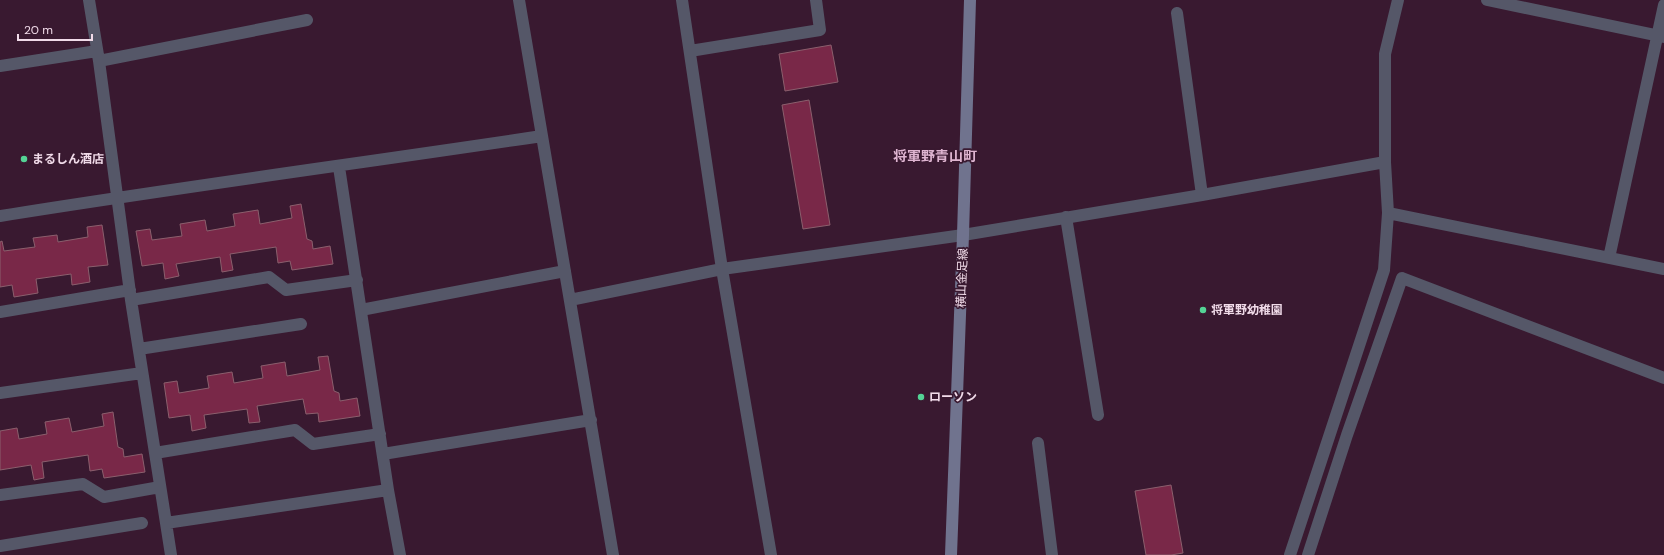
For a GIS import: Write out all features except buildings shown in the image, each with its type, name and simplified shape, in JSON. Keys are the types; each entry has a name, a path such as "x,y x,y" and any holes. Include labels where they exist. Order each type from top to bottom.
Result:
{"street":[{"path":"89,0 142,373 171,555"},
{"path":"519,0 614,555"},
{"path":"682,0 722,268 771,555"},
{"path":"690,51 820,30 816,0"},
{"name":"横山金足線","path":"951,555 964,235 970,0"},
{"path":"1290,555 1384,270 1388,213 1385,162 1386,54 1398,0"},
{"path":"1487,0 1661,36"},
{"path":"1609,258 1661,36 1664,5"},
{"path":"1177,13 1202,195"},
{"path":"0,66 98,56 307,20"},
{"path":"0,216 118,197 340,167 542,136"},
{"path":"570,300 722,268 964,235 1202,195 1385,162"},
{"path":"340,167 388,490 400,555"},
{"path":"1388,213 1664,269"},
{"path":"1066,217 1098,415"},
{"path":"361,310 565,271"},
{"path":"0,312 269,277 286,290 356,280"},
{"path":"1308,555 1347,435 1402,278 1664,378"},
{"path":"139,349 301,324"},
{"path":"0,394 142,373"},
{"path":"383,454 591,420"},
{"path":"155,453 295,430 313,444 380,434"},
{"path":"1038,444 1052,555"},
{"path":"0,495 83,484 104,498 160,488"},
{"path":"166,523 388,490"},
{"path":"0,546 142,523"}],"place":[{"name":"まるしん酒店","path":"24,159"},
{"name":"将軍野幼稚園","path":"1203,310"},
{"name":"ローソン","path":"921,397"}],"district":[{"name":"将軍野青山町","path":"935,156"}]}
